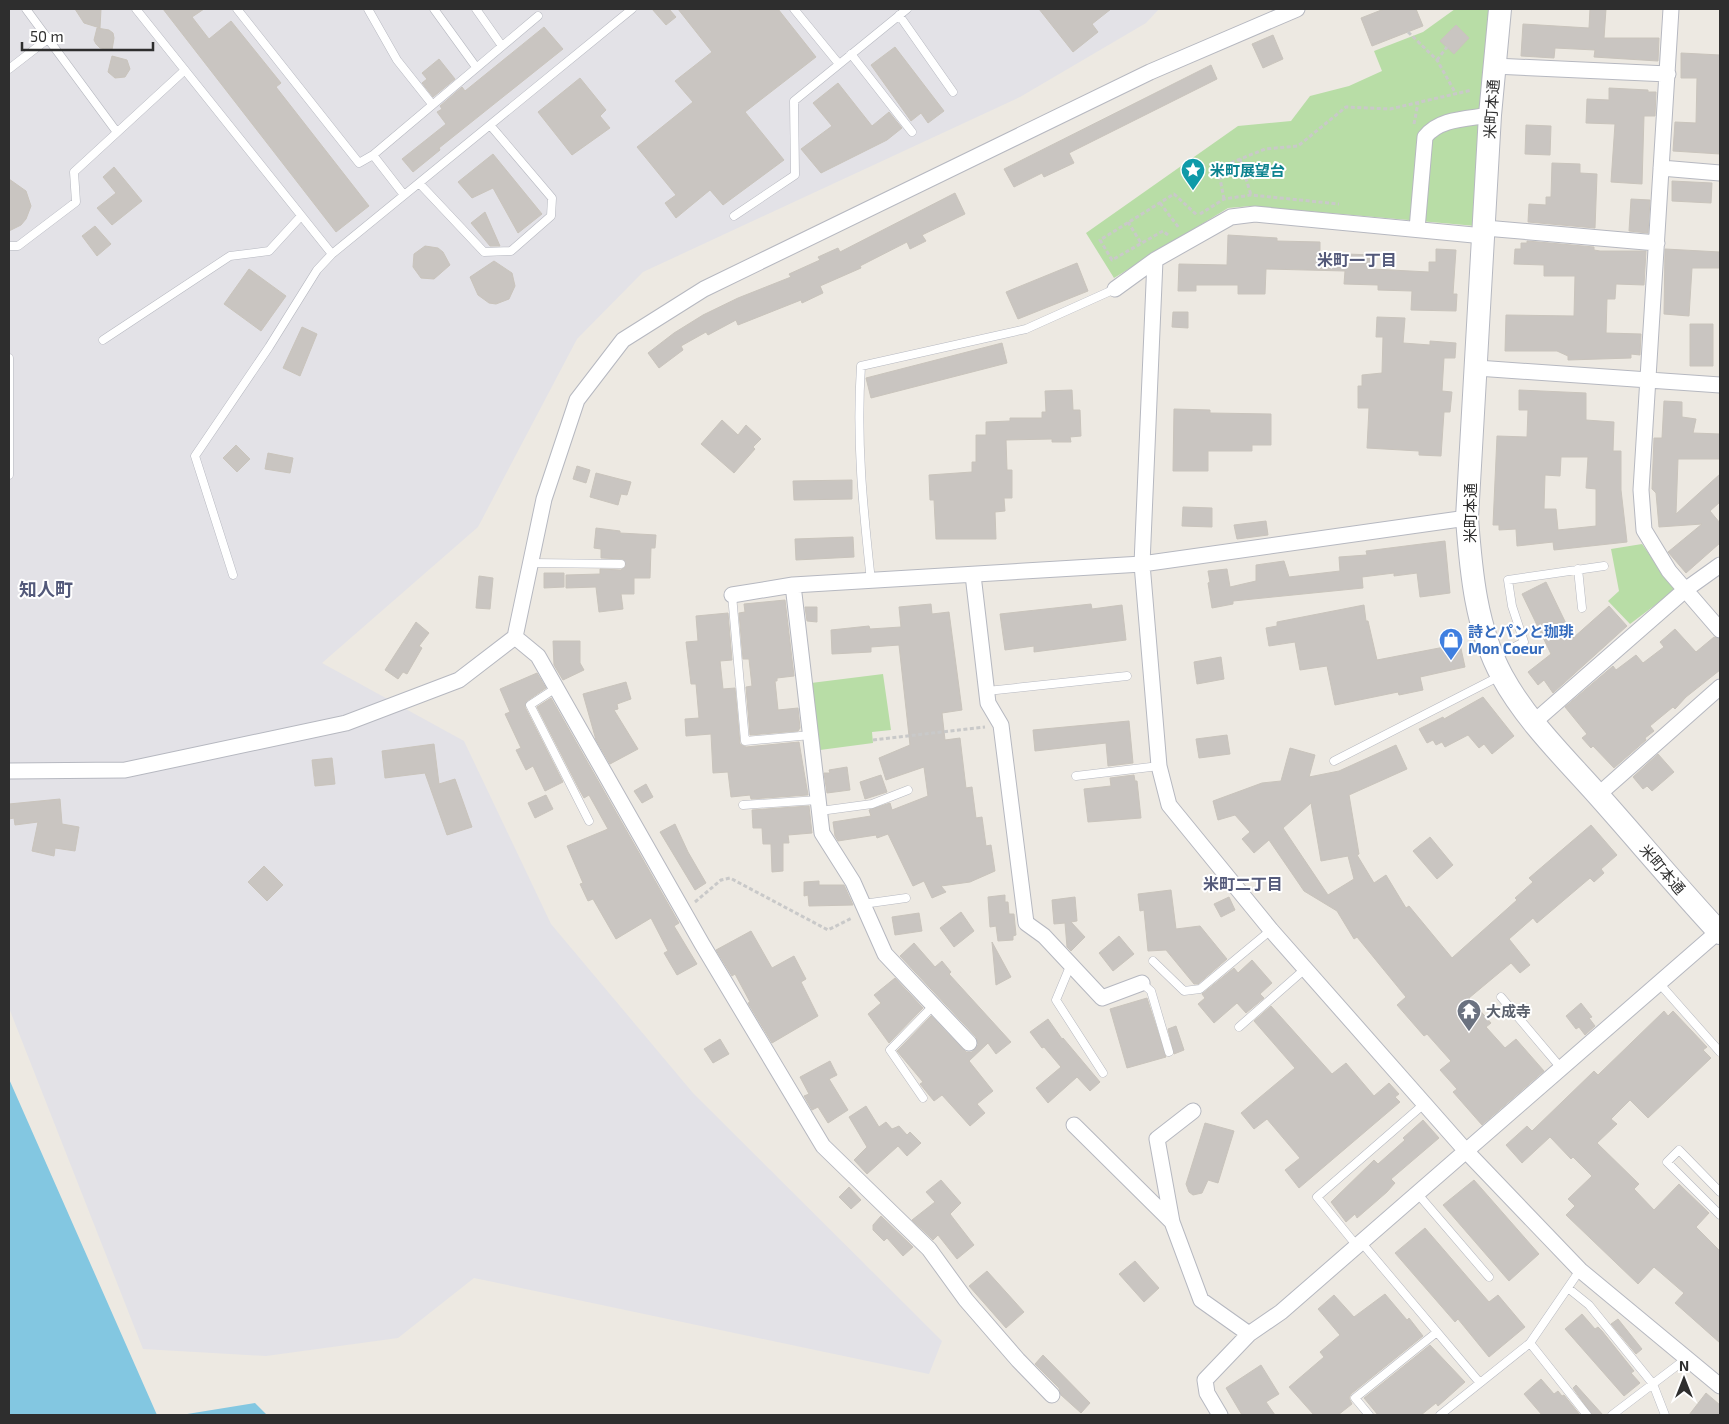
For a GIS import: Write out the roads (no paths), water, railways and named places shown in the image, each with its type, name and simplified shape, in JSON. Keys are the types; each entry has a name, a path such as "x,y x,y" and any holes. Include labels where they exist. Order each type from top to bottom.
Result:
{"street":[{"path":"9,771 125,770 346,724 459,680 515,637 544,499 577,400 623,340 704,289 1150,72 1297,9"},
{"name":"米町本通","path":"1500,9 1490,115 1467,518 1479,613 1498,666 1534,722 1720,932"},
{"path":"1671,9 1641,490 1644,530 1670,571 1720,630"},
{"path":"1493,75 1668,74"},
{"path":"1417,229 1425,137 1431,129 1441,124 1490,115"},
{"path":"1661,168 1720,173"},
{"path":"1115,289 1155,260 1231,217 1254,214 1417,229 1657,243"},
{"path":"1155,260 1142,564 1159,766 1169,805 1270,930 1466,1151 1580,1270 1720,1386"},
{"path":"1476,368 1720,385"},
{"path":"732,595 793,585 1142,564 1467,518"},
{"path":"1534,722 1685,590 1720,565"},
{"path":"973,575 988,703 1001,725 1026,923 1044,936 1102,998 1142,983"},
{"path":"793,585 822,833 853,882 885,954 969,1043"},
{"path":"515,637 538,656 683,911 823,1146 929,1249 966,1300 1018,1360 1052,1395"},
{"path":"1598,795 1720,687"},
{"path":"1220,1415 1207,1393 1205,1380 1249,1334 1281,1312 1720,932"},
{"path":"1193,1112 1157,1138 1172,1222 1201,1300 1249,1334"},
{"path":"1074,1125 1172,1222"}],"lane":[{"path":"26,9 116,131"},
{"path":"136,9 332,254"},
{"path":"238,9 359,163 373,155 538,16"},
{"path":"368,9 397,60 432,104"},
{"path":"434,9 476,67"},
{"path":"476,9 502,46"},
{"path":"233,575 195,456 269,347 317,270 332,254 490,125 622,12 632,9"},
{"path":"794,9 839,64"},
{"path":"734,216 795,175 794,102 907,9"},
{"path":"899,15 953,92"},
{"path":"9,69 49,38"},
{"path":"851,54 912,132"},
{"path":"9,246 18,246 76,202 74,172 116,131 185,70"},
{"path":"419,182 484,252 511,251 551,216 552,198 490,125"},
{"path":"373,155 404,195"},
{"path":"103,340 230,256 269,251 301,216"},
{"path":"871,581 860,477 858,415 861,366 1026,329 1115,289"},
{"path":"9,358 9,475"},
{"path":"530,563 622,564"},
{"path":"1334,761 1498,666 1524,642 1512,606 1508,580 1604,566"},
{"path":"1578,569 1582,608"},
{"path":"732,595 745,741 811,735"},
{"path":"987,692 1127,676"},
{"path":"556,688 530,704 589,821"},
{"path":"1076,776 1159,766"},
{"path":"743,805 872,804 908,790"},
{"path":"865,908 906,898"},
{"path":"1153,961 1184,991 1200,989 1270,930"},
{"path":"1070,964 1056,1000 1103,1073"},
{"path":"1239,1027 1305,969"},
{"path":"1142,983 1151,991 1169,1052"},
{"path":"1659,983 1720,1052"},
{"path":"1501,997 1561,1068"},
{"path":"923,1098 890,1050 934,1005"},
{"path":"1424,1104 1317,1197 1480,1383"},
{"path":"1720,1192 1680,1150 1667,1162 1720,1215"},
{"path":"1417,1193 1489,1276"},
{"path":"1440,1415 1530,1343 1580,1270"},
{"path":"1568,1288 1588,1305 1653,1384 1665,1415"},
{"path":"1369,1415 1355,1398 1437,1332"},
{"path":"1530,1343 1587,1415"},
{"path":"1612,1415 1687,1358"}],"water":[{"path":"9,1079 157,1415 9,1415"},
{"path":"255,1403 267,1415 181,1415"}],"place":[{"name":"米町展望台","path":"1193,191"},
{"name":"詩とパンと珈琲 Mon Coeur","path":"1451,661"},
{"name":"大成寺","path":"1469,1032"}],"district":[{"name":"米町一丁目","path":"1357,259"},
{"name":"知人町","path":"46,589"},
{"name":"米町二丁目","path":"1243,883"}]}
